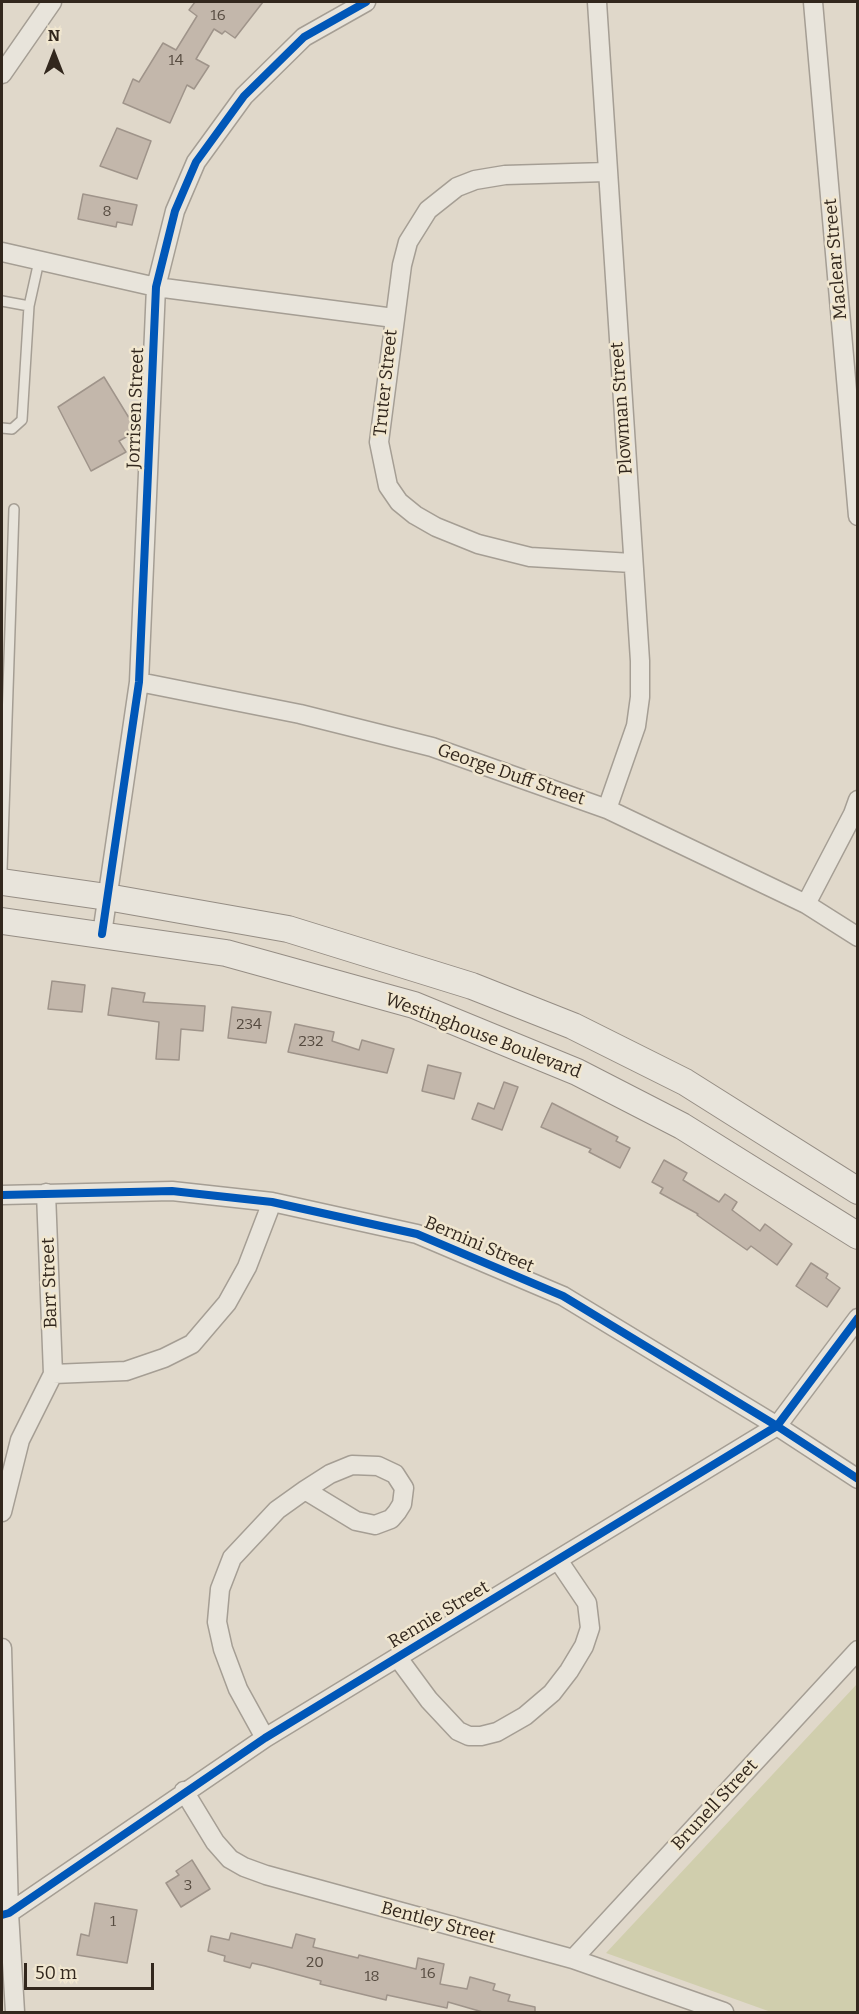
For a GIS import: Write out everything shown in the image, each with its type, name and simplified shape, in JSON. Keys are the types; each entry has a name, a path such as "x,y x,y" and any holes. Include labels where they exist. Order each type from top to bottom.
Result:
{"street":[{"path":"2,74 52,2"},
{"name":"Jorrisen Street","path":"102,934 139,682 156,287 175,211 196,162 244,96 304,37 366,2"},
{"name":"Plowman Street","path":"597,2 640,697 636,726 607,809"},
{"name":"Maclear Street","path":"813,2 858,516"},
{"name":"Truter Street","path":"606,172 506,175 475,180 442,196 428,210 408,242 394,318 379,442 388,486 399,502 414,515 436,527 478,544 530,557 632,563"},
{"path":"2,252 156,287 394,318"},
{"name":"George Duff Street","path":"139,682 300,714 432,747 607,809 806,904 858,937"},
{"path":"806,904 858,800"},
{"name":"Westinghouse Boulevard","path":"2,882 107,897 288,929 472,986 573,1026 685,1083 858,1191"},
{"name":"Westinghouse Boulevard","path":"2,921 226,953 414,1005 588,1077 682,1126 858,1236"},
{"name":"Bernini Street","path":"2,1195 172,1191 272,1202 417,1234 562,1296 777,1426 858,1479"},
{"name":"Barr Street","path":"2,1512 20,1440 53,1374 46,1193"},
{"path":"53,1374 126,1371 164,1358 192,1344 227,1303 247,1267 272,1202"},
{"name":"Rennie Street","path":"5,1914 265,1738 777,1426 858,1318"},
{"path":"265,1738 238,1689 223,1649 217,1622 220,1589 232,1558 251,1535 277,1510 306,1490 330,1474 352,1465 368,1464 395,1474 404,1488 402,1504 397,1512 391,1519 375,1525 356,1521 306,1490"},
{"path":"398,1658 429,1700 458,1731 469,1736 482,1736 497,1732 525,1716 552,1693 569,1671 584,1646 590,1628 587,1603 558,1560"},
{"path":"2,1648 5,1914 15,2013"},
{"name":"Brunell Street","path":"573,1959 858,1650"},
{"name":"Bentley Street","path":"184,1791 215,1842 230,1858 244,1867 408,1916 573,1959 724,2013"}],"lane":[{"path":"2,428 12,429 22,420 28,306 39,261"},
{"path":"2,301 28,306"},
{"path":"2,870 6,598 14,509"}],"shaded area":[{"path":"857,1684 857,2012 771,2012 606,1953"}],"building":[{"path":"195,2 263,2 235,38 225,31 222,34 214,29 196,59 209,66 194,89 187,85 170,123 123,103 133,79 139,82 163,43 176,50 197,16 189,10"},
{"path":"117,128 151,141 137,179 100,166"},
{"path":"83,194 137,205 132,225 117,222 116,227 78,219"},
{"path":"104,377 137,431 119,441 126,452 91,471 58,407"},
{"path":"52,981 85,985 82,1012 48,1009"},
{"path":"112,988 145,993 143,1002 205,1006 203,1031 181,1029 179,1060 156,1059 159,1022 108,1015"},
{"path":"232,1007 271,1012 266,1043 228,1038"},
{"path":"295,1024 334,1032 332,1041 359,1050 362,1040 394,1049 387,1073 288,1052"},
{"path":"428,1065 461,1073 454,1099 422,1091"},
{"path":"504,1082 518,1087 502,1130 472,1119 478,1103 494,1109"},
{"path":"552,1103 618,1137 616,1141 630,1148 620,1168 589,1152 591,1149 541,1127"},
{"path":"664,1160 687,1173 683,1180 719,1202 725,1194 737,1202 732,1210 760,1231 765,1224 792,1244 777,1265 751,1246 747,1250 698,1214 660,1193 663,1188 652,1182"},
{"path":"811,1263 828,1274 826,1278 840,1288 827,1307 796,1286"},
{"path":"192,1860 210,1889 181,1907 166,1883 179,1875 176,1871"},
{"path":"95,1903 137,1910 127,1963 77,1955 81,1934 89,1936"},
{"path":"231,1933 292,1948 296,1934 315,1939 313,1947 416,1969 418,1958 444,1964 440,1984 467,1989 470,1977 495,1984 493,1990 510,1995 508,2001 535,2007 535,2013 486,2013 448,2002 447,2008 387,1995 386,2000 320,1984 321,1981 265,1966 252,1963 250,1968 224,1961 225,1956 208,1951 211,1936 229,1940"}],"cycle path":[{"path":"102,934 139,682 156,287 175,211 196,162 244,96 304,37 366,2"},
{"path":"2,1195 172,1191 272,1202 417,1234 563,1296 777,1426 858,1479"},
{"path":"2,1915 9,1913 265,1738 777,1426 858,1318"}]}
